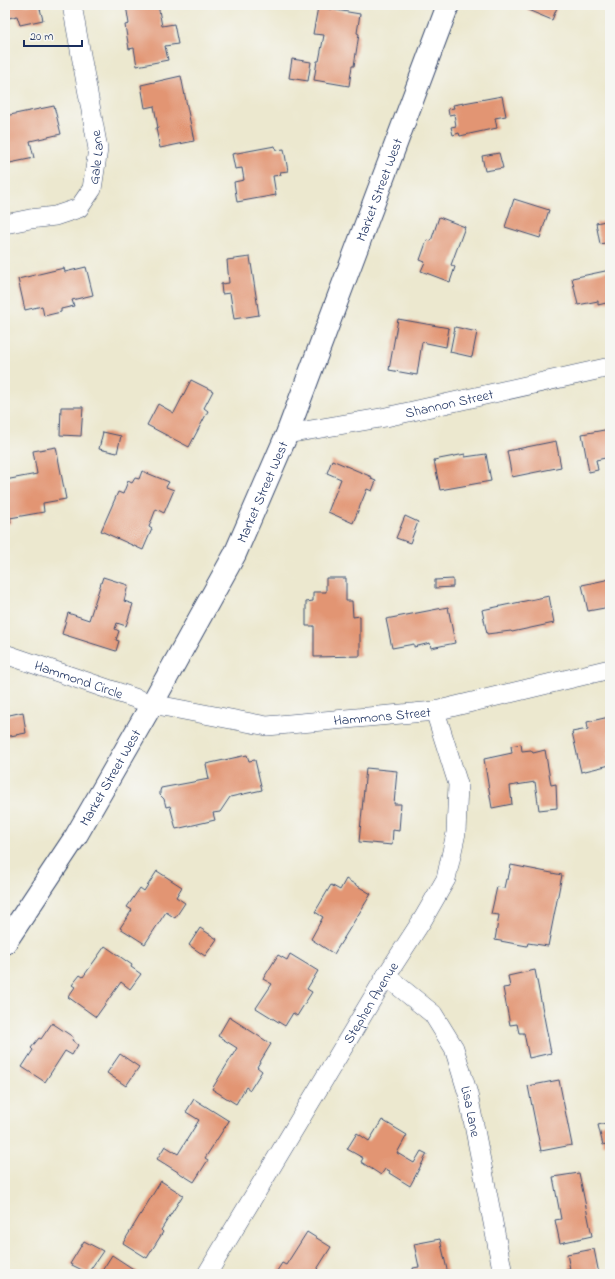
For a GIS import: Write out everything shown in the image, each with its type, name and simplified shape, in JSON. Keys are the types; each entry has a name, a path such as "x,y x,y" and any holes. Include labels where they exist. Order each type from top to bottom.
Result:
{"main road":[{"name":"Market Street West","path":"5,944 76,836 152,704 235,554 287,434 448,5"}],"street":[{"name":"Gale Lane","path":"5,224 55,216 78,208 92,189 98,148 72,5"},
{"name":"Shannon Street","path":"287,434 386,417 610,367"},
{"name":"Hammond Circle","path":"5,654 152,704"},
{"name":"Hammons Street","path":"152,704 267,726 435,711 610,669"},
{"name":"Stephen Avenue","path":"207,1274 446,879 456,833 458,784 435,711"},
{"name":"Lisa Lane","path":"386,976 433,1014 454,1048 468,1094 503,1274"}],"building":[{"path":"5,5 39,5 43,20 20,25 17,16 5,19"},
{"path":"126,5 158,5 162,26 174,24 178,44 165,46 168,60 137,66 134,48 129,49 125,25 129,24"},
{"path":"524,5 558,5 552,20 523,8"},
{"path":"318,7 360,14 357,33 359,34 349,86 314,80 324,35 313,34"},
{"path":"292,59 311,62 308,81 289,78"},
{"path":"181,76 194,141 160,148 154,106 145,108 141,85"},
{"path":"502,96 506,116 495,118 497,128 460,136 459,133 453,135 451,127 456,126 454,114 449,115 448,109 454,108 453,105"},
{"path":"54,106 61,134 30,141 34,158 5,164 5,116"},
{"path":"275,146 276,150 284,149 288,171 280,172 281,175 273,176 276,195 237,202 234,182 244,180 242,168 235,169 232,154"},
{"path":"499,153 503,168 485,171 482,156"},
{"path":"514,199 549,210 540,238 505,227"},
{"path":"439,217 465,227 451,265 455,267 450,282 421,271 425,262 420,260 427,240 431,241"},
{"path":"610,220 610,242 600,244 596,223"},
{"path":"250,257 259,315 234,319 230,293 222,294 221,284 229,283 227,260"},
{"path":"86,267 93,295 72,300 74,306 61,309 61,312 44,316 42,306 25,310 18,279 64,268 65,272"},
{"path":"610,270 610,302 598,305 598,301 578,305 572,278"},
{"path":"398,319 449,328 446,347 422,342 417,375 389,370"},
{"path":"455,327 477,332 472,357 450,352"},
{"path":"191,380 213,391 204,408 208,411 189,447 147,425 158,404 174,413"},
{"path":"61,407 83,407 81,436 60,435"},
{"path":"610,429 610,457 596,460 598,470 589,472 582,434"},
{"path":"103,432 121,436 117,453 99,449"},
{"path":"556,441 561,467 512,477 507,451"},
{"path":"56,447 66,499 43,503 44,512 10,518 11,523 5,525 5,480 37,474 33,451"},
{"path":"465,454 465,457 486,454 491,481 440,490 434,460"},
{"path":"332,460 372,477 371,479 376,481 372,491 367,489 353,523 328,512 341,479 327,473"},
{"path":"142,471 169,482 166,487 174,490 164,513 156,509 149,527 152,529 143,550 101,531 118,492 123,494 128,481 132,483 135,478 139,479"},
{"path":"405,516 418,522 410,543 396,538"},
{"path":"103,577 128,585 124,601 133,604 126,626 117,623 115,629 119,631 116,640 119,641 116,651 62,634 68,613 89,620"},
{"path":"326,578 346,578 346,601 352,601 353,617 360,616 360,656 314,657 314,626 306,626 306,602 313,601 313,592 326,592"},
{"path":"453,579 453,587 435,588 435,580"},
{"path":"610,579 610,607 588,611 582,585"},
{"path":"549,596 554,623 512,632 487,634 482,610"},
{"path":"448,607 455,643 431,648 430,643 414,647 414,644 392,648 386,619"},
{"path":"23,712 26,733 5,737 5,716"},
{"path":"609,717 610,752 608,753 610,765 581,772 572,732 588,729 587,722"},
{"path":"521,744 522,751 531,750 533,753 545,750 551,785 556,784 557,808 539,810 535,782 510,786 512,804 492,808 484,759 512,753 511,746"},
{"path":"247,755 249,761 255,760 262,790 230,797 220,812 213,813 215,820 176,829 170,806 166,807 164,799 160,795 161,788 209,779 206,764"},
{"path":"366,768 397,771 394,804 401,804 399,831 393,830 392,845 359,842"},
{"path":"511,865 562,875 548,946 528,943 527,946 495,940 499,915 491,914 497,887 504,888 506,879 508,879"},
{"path":"157,871 182,887 176,897 185,903 175,918 166,912 145,944 120,928 132,910 127,907 140,888 144,891"},
{"path":"346,879 371,894 334,954 311,939 323,917 315,912 331,885 340,890"},
{"path":"200,928 217,939 205,956 189,945"},
{"path":"105,946 132,965 131,967 141,974 130,989 121,982 96,1017 68,997 75,987 72,985 80,975 83,977"},
{"path":"290,954 318,971 307,989 312,992 297,1016 293,1013 285,1026 256,1008 272,984 263,979 278,955 287,960"},
{"path":"535,970 551,1053 529,1058 524,1033 519,1033 517,1024 510,1025 503,988 510,987 508,976"},
{"path":"229,1017 271,1044 257,1067 262,1071 250,1090 246,1087 236,1104 212,1089 237,1048 218,1036"},
{"path":"52,1023 73,1037 72,1040 78,1045 72,1055 65,1051 45,1082 22,1067 33,1050 31,1048 39,1038 41,1039"},
{"path":"120,1054 139,1067 126,1086 107,1073"},
{"path":"559,1080 572,1145 541,1151 528,1086"},
{"path":"194,1099 229,1121 205,1158 208,1160 194,1182 157,1159 165,1146 178,1154 199,1120 186,1112"},
{"path":"382,1120 407,1135 397,1153 414,1163 421,1151 427,1154 410,1186 385,1169 381,1175 361,1162 363,1158 347,1149 357,1133 369,1141"},
{"path":"610,1122 610,1143 603,1145 598,1125"},
{"path":"579,1173 592,1236 560,1243 555,1220 561,1219 553,1177"},
{"path":"161,1181 183,1195 161,1230 163,1232 147,1258 123,1243"},
{"path":"307,1232 331,1247 314,1274 275,1274 282,1263 286,1265"},
{"path":"440,1239 448,1274 414,1274 413,1268 419,1267 414,1244"},
{"path":"84,1241 103,1251 88,1273 70,1264"},
{"path":"594,1249 599,1274 564,1274 563,1271 570,1269 567,1254"},
{"path":"112,1255 138,1272 137,1274 100,1274"}]}
